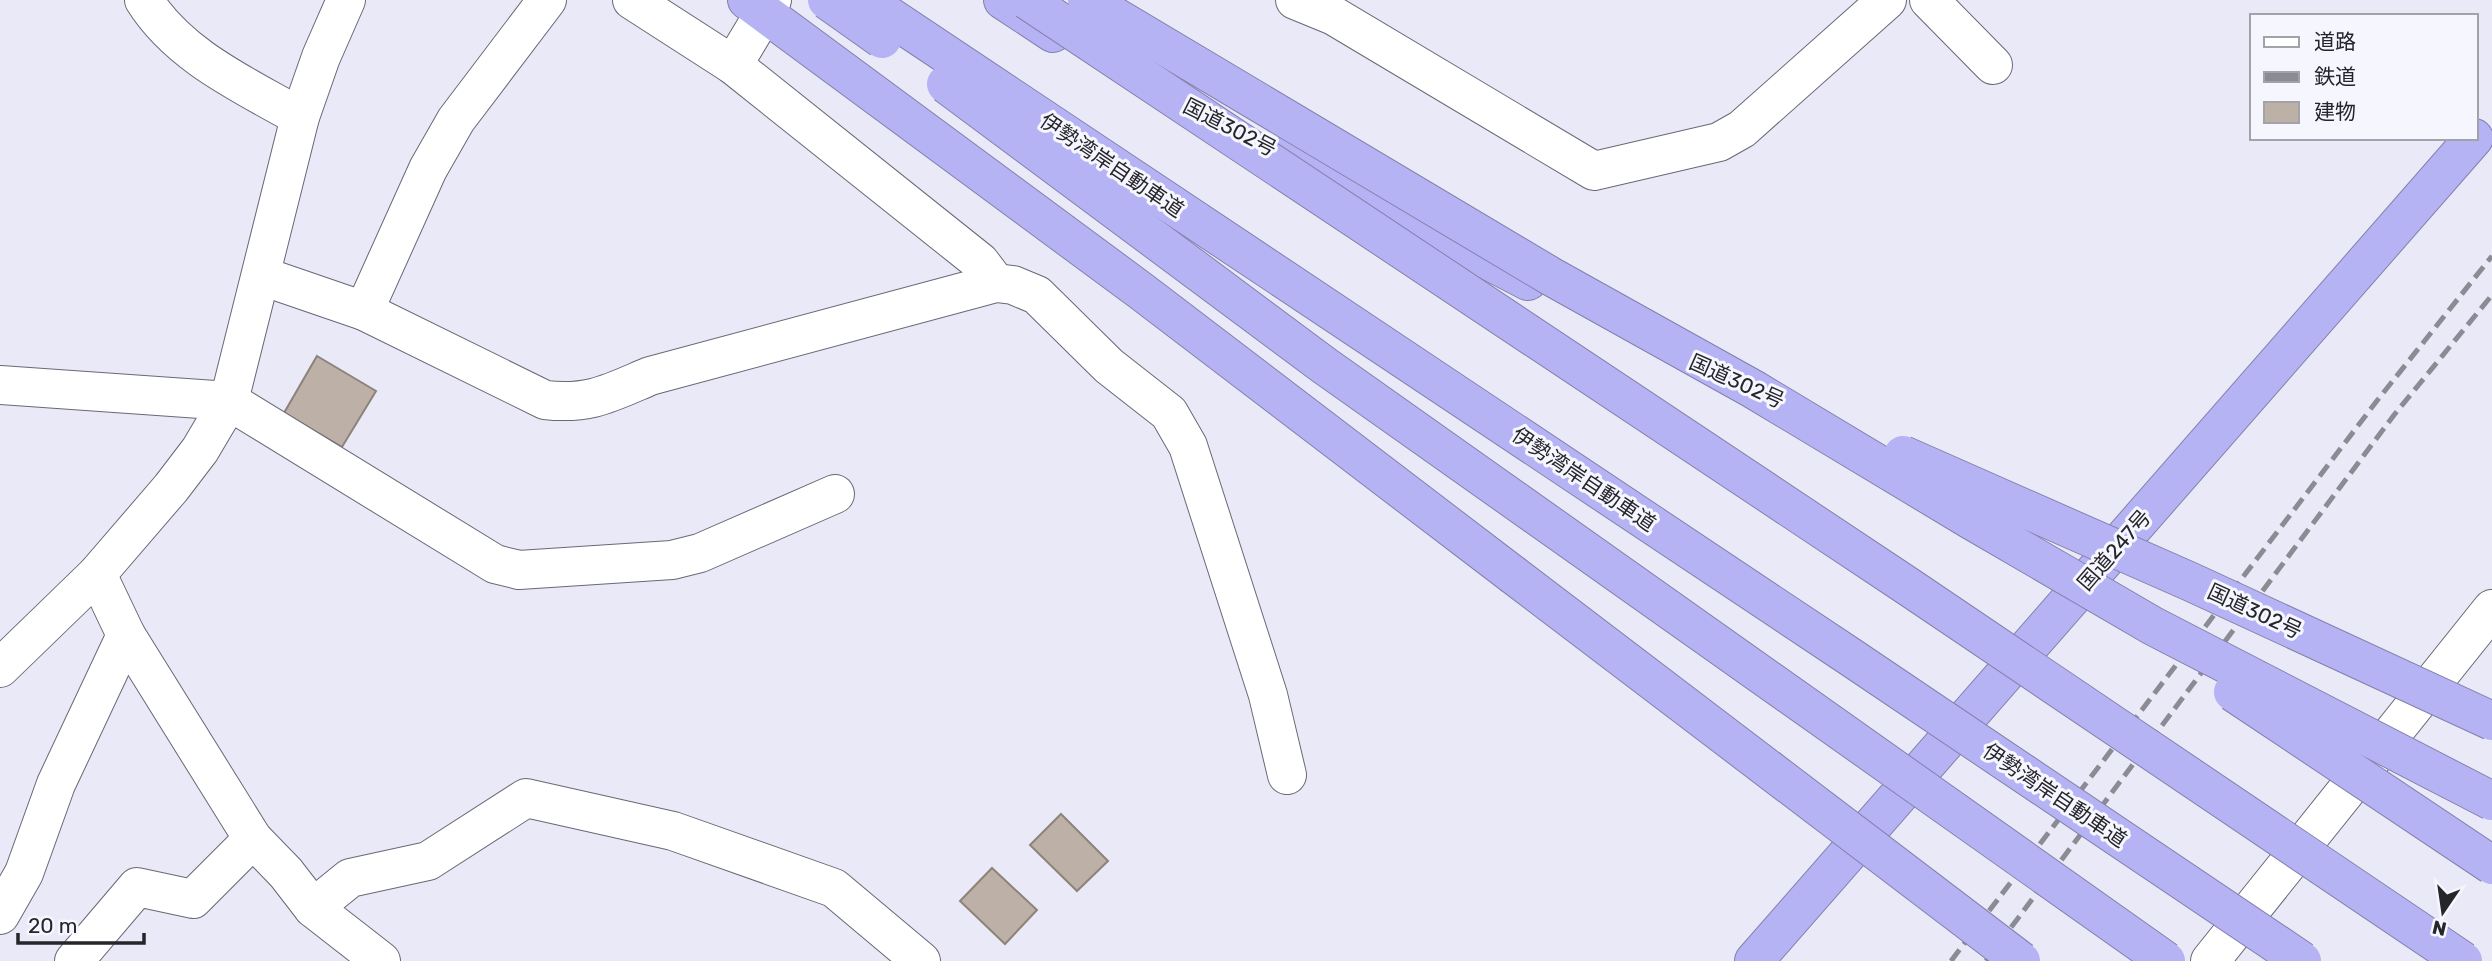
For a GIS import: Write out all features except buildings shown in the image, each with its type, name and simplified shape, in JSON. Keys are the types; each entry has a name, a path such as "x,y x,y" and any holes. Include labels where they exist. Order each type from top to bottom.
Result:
{"highway":[{"path":"827,0 959,93 1325,366 2166,961"},
{"name":"伊勢湾岸自動車道","path":"865,0 2302,961"},
{"name":"国道302号","path":"1003,0 1069,43 1617,327 2191,582 2492,721"},
{"path":"1027,0 1920,595 2463,961"},
{"path":"1087,0 1552,277 1753,389 2153,626 2492,801"},
{"path":"761,4 2021,961"},
{"name":"国道247号","path":"2478,134 2492,118"},
{"name":"国道247号","path":"1754,961 2472,140"},
{"path":"1971,520 2492,865"}],"street":[{"path":"144,0 154,15 205,62 300,117"},
{"path":"0,668 97,574 177,481 200,450 229,401 300,117 321,57 346,0"},
{"path":"364,311 428,169 456,120 547,0"},
{"path":"632,0 733,65 980,262 996,283"},
{"path":"1309,3 1594,171 1720,142 1742,129 1887,0"},
{"path":"1929,0 1993,65"},
{"path":"733,65 761,4"},
{"path":"262,276 364,311 545,400 571,403 597,398 650,376 996,283 1013,285 1037,295 1109,366 1169,413 1188,446 1268,695 1287,775"},
{"path":"0,385 229,401 495,564 519,570 672,560 700,553 835,494"},
{"path":"97,574 126,635 253,839 286,873 313,908 381,961"},
{"path":"2210,961 2487,622"},
{"path":"0,915 24,873 55,784 126,635"},
{"path":"313,908 350,878 428,862 526,798 673,831 834,888 922,961"},
{"path":"74,961 137,887 193,899 253,839"}],"railway":[{"path":"1951,961 2376,402 2492,256"},
{"path":"1986,961 2394,415 2492,295"}]}
